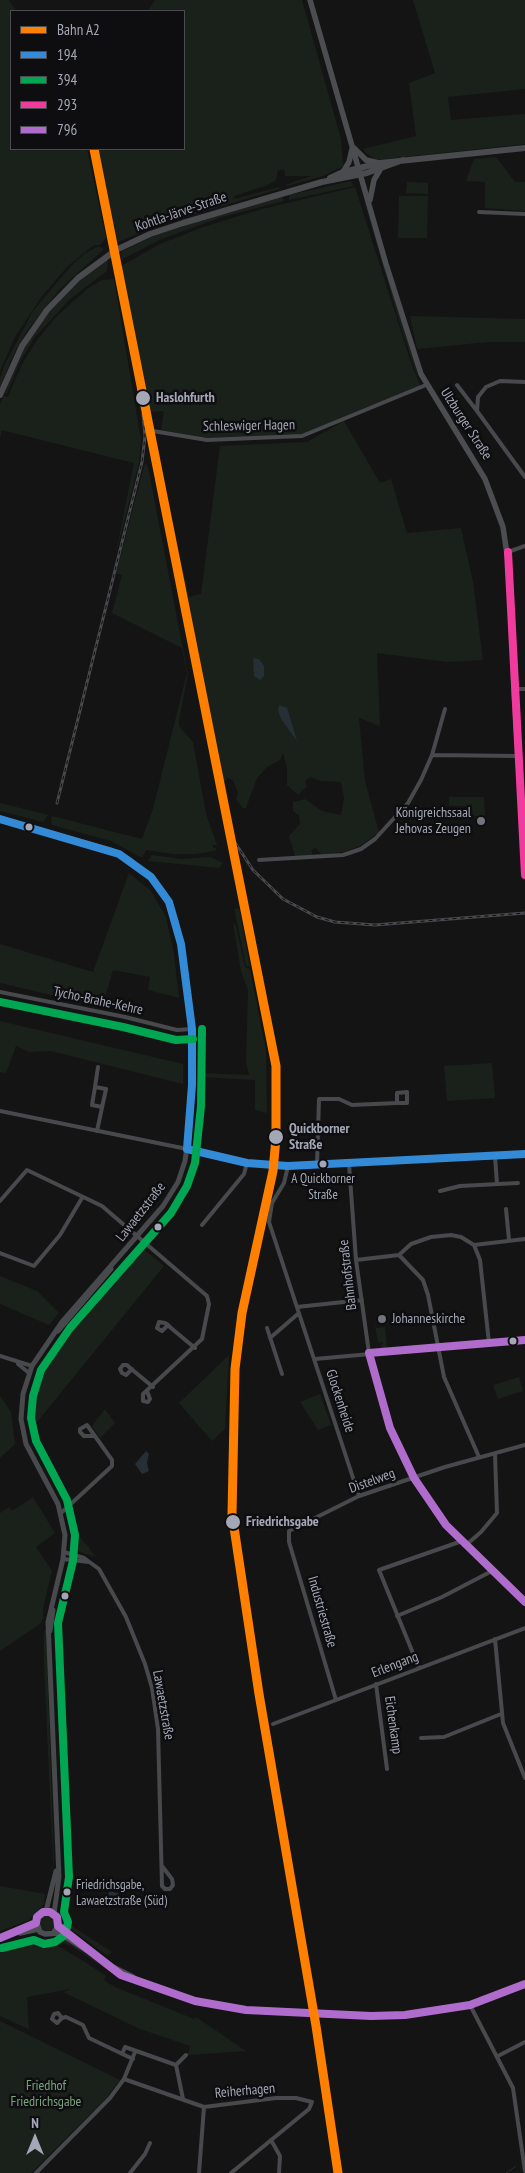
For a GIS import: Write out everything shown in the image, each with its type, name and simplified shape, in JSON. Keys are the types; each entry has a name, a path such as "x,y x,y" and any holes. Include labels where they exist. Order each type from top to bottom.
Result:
{"main road":[{"name":"Ulzburger Straße","path":"310,0 386,264 426,385 485,479 501,518 508,552 517,756 525,875"},
{"path":"352,146 366,160 381,166"},
{"path":"344,172 350,160 352,146"},
{"path":"359,171 403,160 525,148"},
{"path":"371,209 372,186 381,166"},
{"name":"Kohtla-Järve-Straße","path":"322,182 344,172 359,171"},
{"name":"Kohtla-Järve-Straße","path":"0,395 15,359 38,321 66,289 99,261 126,245 164,229 359,171"},
{"path":"37,1926 39,1915 46,1911 54,1914 58,1920 58,1926 54,1932"},
{"path":"37,1926 45,1934 54,1932 95,1955"},
{"path":"1,1938 37,1926"},
{"path":"58,1926 119,1974 194,2000 253,2011 390,2016 424,2013 470,2005 525,1984"}],"street":[{"path":"479,212 525,214"},
{"path":"477,411 478,397 486,387 500,381 525,382"},
{"name":"Schleswiger Hagen","path":"153,431 207,440 302,436 426,385"},
{"path":"456,385 525,477"},
{"path":"467,399 478,397"},
{"path":"508,552 525,546"},
{"path":"514,689 525,689"},
{"path":"259,860 343,855 361,849 375,840 408,803 432,755 445,709"},
{"path":"432,755 517,756"},
{"name":"Lawaetzstraße","path":"0,819 111,850 130,860 151,877 165,894 176,921 186,973 192,1029 192,1085 187,1149 183,1169 173,1192 118,1259 106,1277 48,1342 32,1366 22,1400 23,1432 32,1458 61,1512 65,1535 63,1560 48,1617 58,1890 54,1914"},
{"name":"Tycho-Brahe-Kehre","path":"0,992 124,1017 176,1030 192,1029"},
{"path":"98,1067 92,1105 102,1107"},
{"path":"95,1087 106,1089 97,1131"},
{"path":"317,1165 318,1099 339,1099 352,1104 397,1103"},
{"path":"0,1111 247,1163 288,1166 525,1155"},
{"path":"495,1156 496,1184"},
{"path":"202,1225 244,1174 247,1163"},
{"name":"Bahnhofstraße","path":"348,1164 356,1260 369,1353 390,1428 414,1478 446,1525 525,1602"},
{"name":"Glockenheide","path":"288,1166 284,1182 272,1203 270,1222 359,1496"},
{"path":"0,1202 27,1170 102,1206 209,1298 204,1336 195,1348 147,1391"},
{"path":"440,1191 460,1186 518,1183"},
{"path":"0,1253 34,1266 60,1236 82,1198"},
{"path":"506,1209 508,1240"},
{"path":"356,1260 399,1256 411,1244 431,1237 451,1235 461,1237 474,1245 480,1260 489,1343"},
{"path":"474,1245 525,1239"},
{"path":"399,1256 423,1280 439,1346 444,1377 479,1457"},
{"path":"297,1307 362,1300"},
{"path":"270,1338 298,1313"},
{"path":"168,1325 195,1348"},
{"path":"267,1328 282,1374"},
{"path":"314,1359 439,1346 525,1340"},
{"path":"0,1356 32,1366"},
{"path":"16,1362 29,1373"},
{"path":"132,1369 153,1387"},
{"path":"61,1512 112,1466 112,1460 94,1436"},
{"name":"Distelweg","path":"289,1531 359,1496 479,1457 525,1445"},
{"path":"466,1545 481,1532 497,1513 495,1454"},
{"name":"Industriestraße","path":"289,1531 289,1542 336,1700"},
{"path":"419,1668 380,1571 462,1540"},
{"path":"64,1552 91,1562"},
{"path":"63,1560 91,1562"},
{"name":"Lawaetzstraße","path":"91,1562 103,1575 126,1617 142,1656 152,1688 160,1749 162,1886 165,1889 170,1889 172,1880 162,1866"},
{"path":"397,1616 464,1586 492,1571"},
{"name":"Erlengang","path":"273,1724 525,1628"},
{"path":"495,1639 501,1714 506,1735 525,1778"},
{"name":"Eichenkamp","path":"376,1684 387,1769"},
{"path":"421,1738 444,1737 501,1714"},
{"name":"Lawaetzstraße","path":"46,1911 57,1863"},
{"path":"470,2005 513,2088 525,2170"},
{"path":"62,2018 66,2017 83,2025 89,2038 133,2059"},
{"path":"498,2056 525,2042"},
{"path":"122,2054 125,2047 176,2065"},
{"path":"36,2173 96,2113 124,2079 136,2052"},
{"path":"176,2065 186,2055"},
{"path":"176,2065 183,2099"},
{"name":"Reiherhagen","path":"124,2079 204,2107 276,2098 296,2098 312,2102 309,2109 271,2140"},
{"path":"176,2097 180,2088"},
{"path":"199,2173 204,2107"},
{"path":"519,2133 525,2132"},
{"path":"231,2173 271,2140 280,2156 279,2173"},
{"path":"130,2173 145,2154 150,2143"}],"green space":[{"path":"0,0 9,0 15,10 10,10 10,150 87,150 106,238 100,245 94,245 68,266 42,296 15,337 0,371"},
{"path":"155,0 302,0 341,139 343,166 323,176 287,186 285,185 312,176 285,176 284,170 278,170 276,180 268,185 234,196 235,199 279,187 279,189 161,224 118,242 97,150 185,150 185,10 149,10"},
{"path":"413,0 525,0 525,89 448,97 451,120 525,114 525,144 376,160 366,153 363,149 416,136 409,83 435,73"},
{"path":"496,157 515,182 525,182 525,211 485,208 485,182 466,181 474,159"},
{"path":"351,181 353,186 289,200 289,195"},
{"path":"358,181 416,367 418,378 400,324"},
{"path":"407,182 428,183 428,194 406,193"},
{"path":"355,187 411,363 421,387 362,409 303,436 207,438 161,430 164,411 150,412 121,266 160,244 203,227 262,209"},
{"path":"399,196 428,196 427,238 398,238"},
{"path":"283,197 284,201 222,217 159,240 121,260 121,252 158,234 192,222"},
{"path":"99,246 104,249 59,290 26,332 11,360 0,388 0,378 5,364 33,311 70,267 85,253"},
{"path":"108,260 107,271 69,300 34,338 20,362 7,393 5,393 16,362 31,335 64,294 101,262"},
{"path":"114,279 141,440 139,462 115,558 134,463 2,430 0,438 0,404 3,396 8,397 22,364 37,340 56,317 87,289 102,280"},
{"path":"410,316 525,319 525,342 488,342 417,349"},
{"path":"344,421 380,483 391,479 407,533 461,528 473,582 483,660 447,662 377,653 380,726 359,718 365,781 379,832 360,846 342,852 322,855 316,848 311,850 313,856 295,856 289,836 300,824 299,816 293,811 293,802 305,799 322,811 341,815 344,798 341,782 321,781 310,777 305,781 307,786 298,795 287,785 287,768 283,753 280,760 267,767 257,778 246,808 243,808 236,800 238,793 233,780 228,778 223,783 189,621 154,437 189,597 201,594 220,446 307,442"},
{"path":"145,463 148,467 188,674 179,726 193,742 206,814 217,845 213,845 213,848 217,848 215,851 196,854 173,854 146,850 142,858 111,841 52,825 51,820 52,816 142,839 153,809 187,673 182,648 112,613 122,575 116,573"},
{"path":"449,797 484,797 485,816 471,816 470,806 449,806"},
{"path":"0,803 48,815 43,822 0,811"},
{"path":"152,855 181,859 211,857 223,863 219,868 148,861"},
{"path":"129,873 151,891 166,917 174,954 179,998 148,990 150,977 113,970 102,1007 0,983 0,944 93,972"},
{"path":"239,908 250,966 246,966 234,909"},
{"path":"233,923 236,926 245,967 250,969 266,1051 267,1113 255,1110 255,1080 201,1077 201,1073 249,1075 246,1062 248,991 241,971"},
{"path":"0,1021 183,1064 183,1084 51,1051 29,1052 16,1046 6,1073 0,1072"},
{"path":"492,1063 495,1098 447,1101 444,1066"},
{"path":"141,1247 164,1266 33,1427 30,1409 32,1396 37,1378 50,1356"},
{"path":"0,1276 37,1291 59,1313 49,1325 0,1304"},
{"path":"375,1325 377,1328 385,1327 387,1348 381,1349 381,1345 384,1343 378,1342"},
{"path":"229,1355 225,1429 212,1441 179,1403"},
{"path":"519,1377 523,1391 498,1399 493,1385"},
{"path":"320,1394 331,1425 318,1430 300,1402"},
{"path":"0,1396 11,1412 15,1444 0,1458"},
{"path":"105,1409 115,1423 100,1438 92,1426"},
{"path":"33,1497 55,1533 36,1547 52,1571 43,1608 43,1618 41,1623 0,1651 0,1513 9,1507 12,1511"},
{"path":"72,1525 86,1543 95,1557 75,1550"},
{"path":"46,1630 54,1859 52,1879 53,1862 44,1664 44,1631"},
{"path":"64,1881 67,1923 112,1952 108,1956 65,1925 60,1911"},
{"path":"0,1886 45,1894 44,1904 29,1920 0,1931"},
{"path":"47,1915 55,1923 47,1931 39,1923"},
{"path":"61,1936 119,1975 118,1977 73,1947 50,1938"},
{"path":"41,1943 58,1946 82,1960 106,1976 104,1980 115,1987 194,2019 196,2017 246,2051 188,2055 190,2046 140,2029 63,1992 71,1989 27,1997 29,2029 0,2016 0,1949 13,1944"},
{"name":"Friedhof Friedrichsgabe","path":"0,2021 120,2080 108,2096 31,2173 0,2173"}],"shaded area":[{"path":"253,658 259,659 264,666 264,676 260,680 254,676"},
{"path":"279,705 287,708 297,741 281,719 278,710"},
{"path":"146,1451 149,1454 147,1463 149,1471 142,1474 135,1464"},
{"path":"109,1891 121,1894 119,1906 106,1903"}],"waterway":[{"path":"506,2173 515,2167"}],"railway":[{"path":"57,803 142,462 145,436 143,414"},
{"path":"225,814 232,838 253,870 283,899 317,917 335,922 375,925 525,913"}],"rail line":[{"name":"A2","path":"94,150 276,1066 276,1138 273,1171 242,1313 235,1369 232,1514 259,1694 316,2026 338,2173"}],"transit line":[{"name":"293","path":"508,552 525,875"},
{"name":"194","path":"0,819 119,854 151,877 169,902 181,944 192,1029 192,1085 187,1149"},
{"name":"394","path":"0,1002 123,1027 176,1040 193,1039"},
{"name":"394","path":"2,1948 34,1940 44,1944 55,1942 65,1935 68,1922 64,1912 69,1877 58,1623 73,1561 75,1535 67,1500 36,1441 31,1418 33,1396 41,1370 70,1328 171,1213 187,1186 195,1163 201,1106 202,1029"},
{"name":"194","path":"187,1149 247,1163 288,1166 525,1154"},
{"name":"796","path":"525,1340 369,1353 390,1428 414,1478 446,1525 525,1602"},
{"name":"796","path":"0,1938 36,1923 37,1917 43,1912 50,1912 57,1917 58,1926 121,1975 195,2001 246,2010 371,2016 405,2015 470,2005 525,1984"}],"place":[{"name":"Haslohfurth","path":"143,398"},
{"name":"Königreichssaal Jehovas Zeugen","path":"481,821"},
{"name":"Quickborner Straße","path":"276,1137"},
{"name":"A Quickborner Straße","path":"323,1164"},
{"name":"Johanneskirche","path":"382,1319"},
{"name":"Friedrichsgabe","path":"233,1522"},
{"name":"Friedrichsgabe, Lawaetzstraße (Süd)","path":"67,1892"}]}
